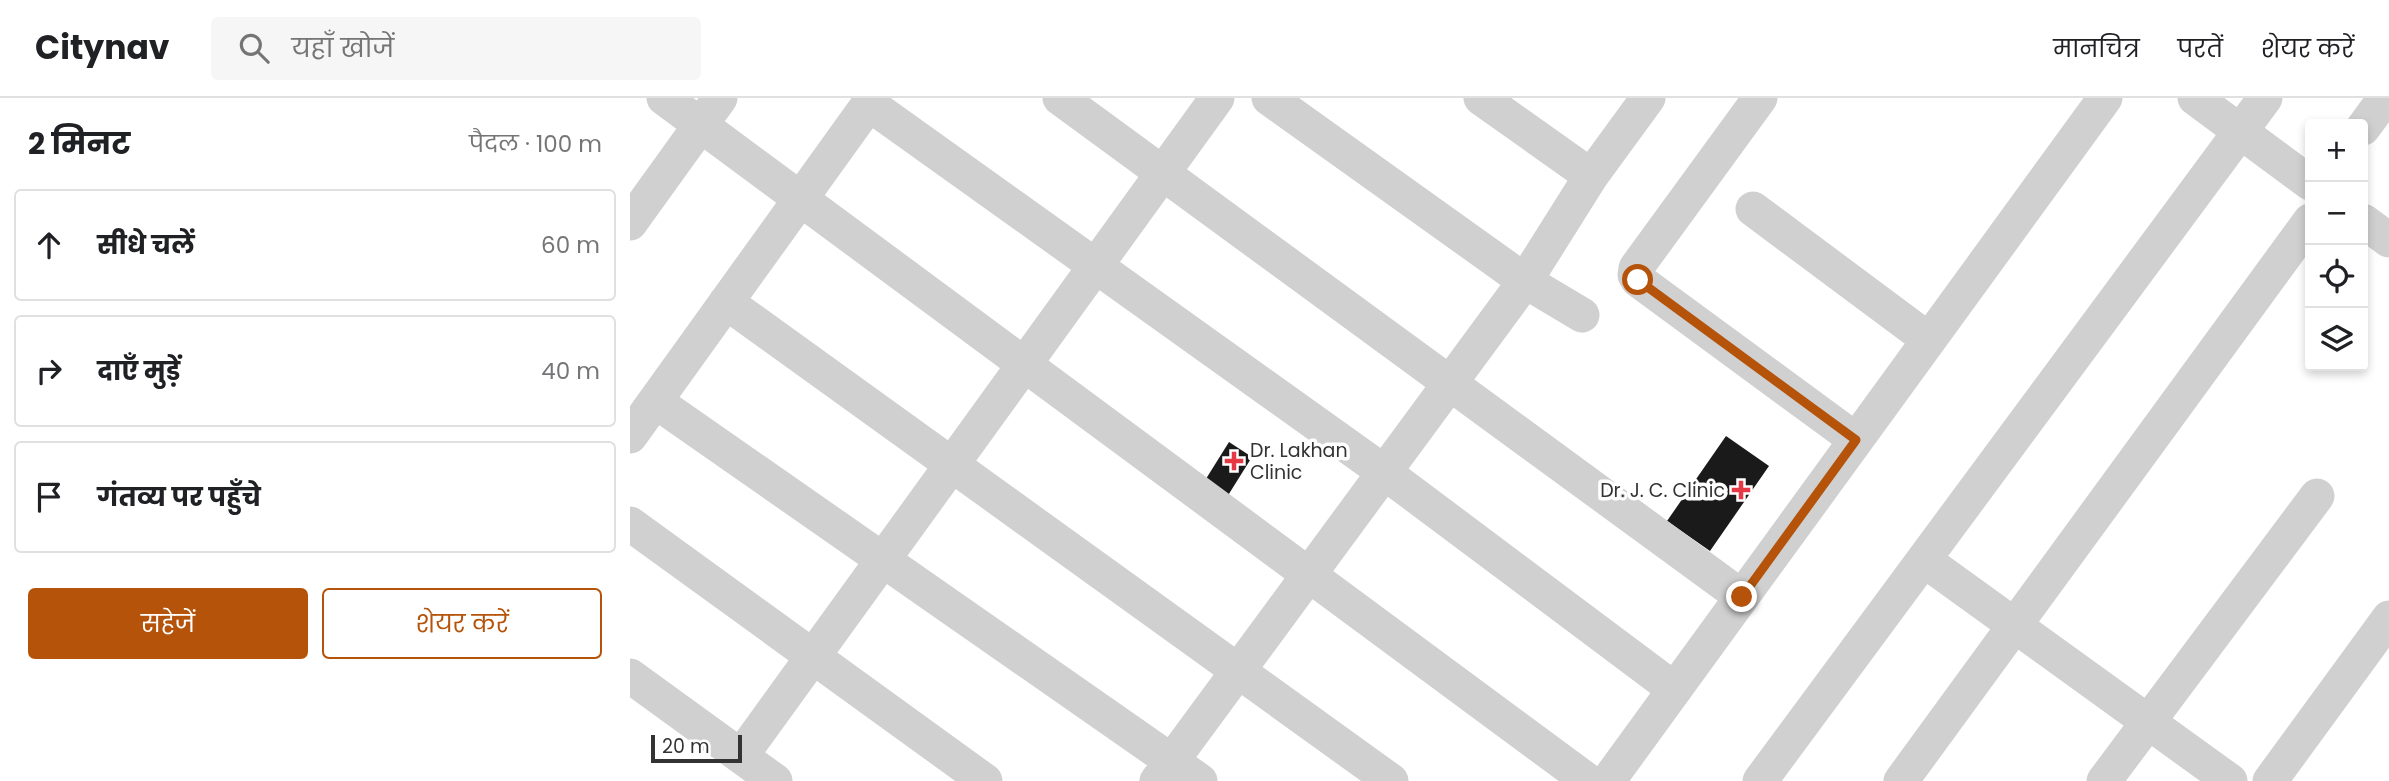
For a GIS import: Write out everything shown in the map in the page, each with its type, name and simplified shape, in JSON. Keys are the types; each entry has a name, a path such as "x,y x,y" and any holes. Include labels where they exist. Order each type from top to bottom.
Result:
{"street":[{"path":"664,98 710,112 801,199 1588,781"},
{"path":"1060,98 1742,597"},
{"path":"741,755 1217,98"},
{"path":"1269,98 1525,281 1582,316"},
{"path":"1481,98 1591,176"},
{"path":"1164,770 1525,281 1591,176 1648,98"},
{"path":"1760,98 1636,268 1635,275 1638,280 1856,440"},
{"path":"1608,781 2105,98"},
{"path":"2196,98 2309,182"},
{"path":"1767,779 1924,560 2265,98"},
{"path":"2368,121 2385,98"},
{"path":"630,436 871,101 1384,472 1674,689"},
{"path":"630,223 710,112"},
{"path":"1753,209 1929,340"},
{"path":"2368,225 2389,240"},
{"path":"1901,781 2305,227"},
{"path":"726,302 1391,781"},
{"path":"655,401 883,559 1164,770 1200,781"},
{"path":"2104,781 2317,496"},
{"path":"630,524 985,781"},
{"path":"1924,560 2230,781"},
{"path":"2270,781 2389,618"},
{"path":"630,676 775,781"}],"building":[{"path":"1726,436 1769,466 1710,551 1667,521"},
{"path":"1229,442 1252,457 1227,497 1204,482"}],"place":[{"name":"Dr. Lakhan Clinic","path":"1234,461"},
{"name":"Dr. J. C. Clinic","path":"1741,490"}],"route":[{"path":"1638,280 1856,440 1742,597"}]}
